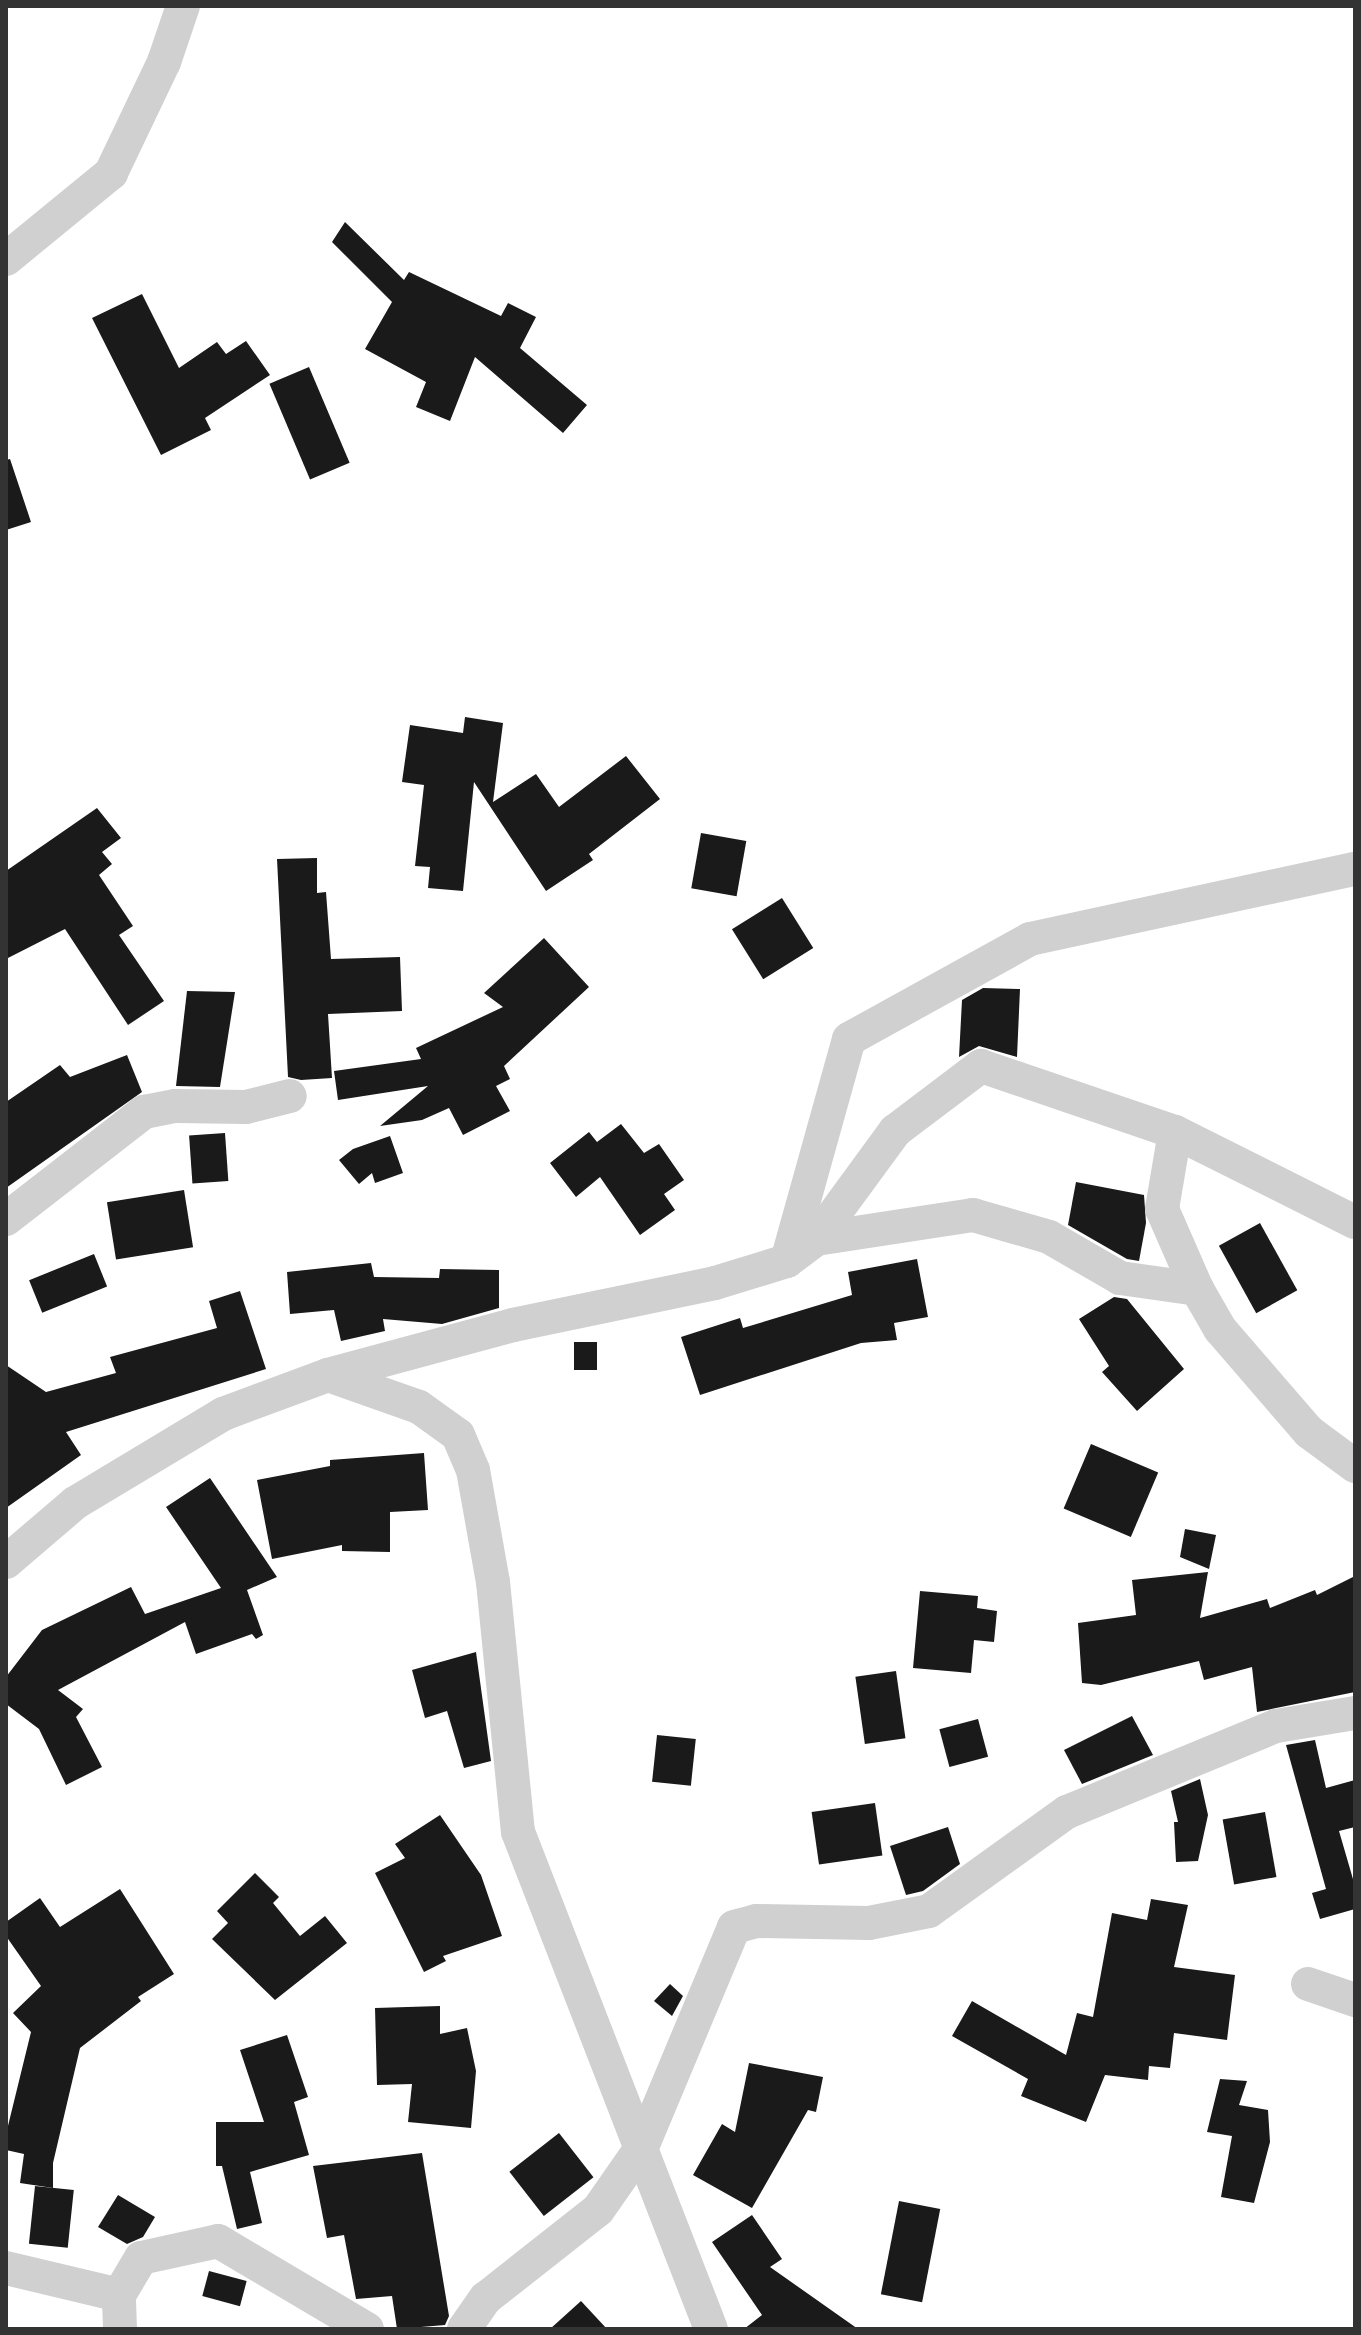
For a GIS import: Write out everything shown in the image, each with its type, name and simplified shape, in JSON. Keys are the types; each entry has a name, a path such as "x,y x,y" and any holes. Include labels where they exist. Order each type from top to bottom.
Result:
{"street":[{"path":"6,259 111,173 164,62 183,6"},
{"path":"787,1261 849,1039 1030,939 1355,869"},
{"path":"8,1563 75,1503 134,1463 223,1414 328,1375 513,1325 715,1283 787,1261 816,1239 895,1131 981,1066 1175,1132 1355,1222"},
{"path":"6,1219 144,1112 175,1106 246,1107 290,1096"},
{"path":"1175,1132 1162,1209 1197,1289 1220,1329 1309,1432 1355,1466"},
{"path":"816,1239 973,1215 1049,1237 1120,1278 1197,1289"},
{"path":"328,1375 419,1407 458,1435 473,1470 493,1582 518,1832 711,2329"},
{"path":"464,2329 486,2298 598,2210 642,2147 734,1927 756,1921 869,1923 929,1911 1067,1812 1276,1726 1355,1713"},
{"path":"1308,1984 1355,2000"},
{"path":"120,2329 119,2295 141,2258 218,2241 367,2329"},
{"path":"6,2268 119,2295"}],"building":[{"path":"345,222 404,280 409,272 501,316 508,303 536,317 520,348 587,405 563,433 475,357 450,421 416,407 426,382 365,349 392,302 332,242"},
{"path":"142,294 179,368 217,342 226,354 246,341 270,375 205,418 211,430 161,455 92,318"},
{"path":"309,367 350,463 310,480 269,384"},
{"path":"10,459 31,522 6,530 6,460"},
{"path":"465,717 503,723 493,802 536,774 559,807 626,756 660,799 589,854 593,860 546,891 474,782 463,891 428,888 430,867 415,866 424,785 402,782 410,725 463,733"},
{"path":"97,808 121,838 102,852 112,864 99,875 133,926 119,935 164,1001 128,1025 65,929 6,959 6,871"},
{"path":"701,833 746,841 737,896 691,888"},
{"path":"317,858 317,893 326,892 331,959 400,957 402,1011 328,1014 332,1078 301,1080 288,1077 277,859"},
{"path":"782,898 813,948 763,979 732,929"},
{"path":"544,938 589,987 504,1066 510,1079 496,1086 510,1111 463,1135 449,1108 422,1120 380,1126 428,1086 338,1100 334,1071 421,1059 416,1048 503,1007 484,993"},
{"path":"983,988 1020,989 1017,1057 979,1046 959,1057 962,1000"},
{"path":"187,991 235,992 220,1087 176,1086"},
{"path":"127,1055 142,1092 6,1188 6,1102 60,1065 70,1077"},
{"path":"621,1124 644,1153 659,1144 684,1180 664,1194 675,1210 640,1235 600,1177 576,1197 550,1163 589,1132 597,1142"},
{"path":"225,1133 228,1181 192,1183 189,1136"},
{"path":"390,1136 403,1173 375,1183 372,1173 359,1184 339,1160 353,1149"},
{"path":"1076,1182 1144,1195 1146,1223 1139,1261 1127,1259 1068,1225"},
{"path":"184,1190 193,1247 116,1259 107,1202"},
{"path":"1260,1223 1297,1290 1256,1313 1219,1246"},
{"path":"94,1254 107,1286 42,1313 29,1280"},
{"path":"917,1259 928,1317 894,1323 897,1340 861,1343 700,1395 681,1337 740,1318 743,1328 852,1295 848,1272"},
{"path":"371,1263 374,1277 439,1278 440,1269 499,1270 499,1308 442,1324 383,1319 385,1331 341,1341 334,1310 290,1314 287,1272"},
{"path":"240,1291 266,1369 66,1432 81,1455 6,1508 6,1365 46,1392 116,1373 110,1357 217,1328 209,1301"},
{"path":"1114,1297 1127,1299 1184,1369 1137,1411 1102,1372 1109,1366 1079,1319"},
{"path":"574,1342 597,1342 597,1370 574,1370"},
{"path":"1091,1444 1158,1473 1131,1537 1064,1508"},
{"path":"424,1453 428,1510 390,1512 390,1552 342,1551 342,1545 272,1559 257,1480 330,1466 330,1460"},
{"path":"210,1478 277,1577 247,1590 263,1635 256,1639 252,1634 196,1654 185,1622 58,1690 83,1709 76,1717 102,1767 66,1785 39,1729 6,1704 6,1677 42,1630 131,1587 145,1614 221,1588 166,1507"},
{"path":"1185,1529 1216,1535 1209,1569 1180,1557"},
{"path":"1208,1572 1200,1618 1267,1599 1270,1608 1315,1590 1317,1595 1355,1576 1355,1692 1257,1712 1252,1667 1204,1680 1199,1661 1101,1685 1082,1683 1078,1623 1136,1615 1132,1580"},
{"path":"920,1591 978,1596 977,1608 997,1611 994,1642 974,1640 971,1673 913,1668"},
{"path":"476,1652 491,1761 464,1768 447,1711 425,1718 412,1670"},
{"path":"896,1671 905,1738 865,1744 855,1677"},
{"path":"1132,1716 1153,1755 1082,1784 1064,1750"},
{"path":"978,1719 988,1757 949,1767 939,1729"},
{"path":"657,1735 696,1739 691,1786 652,1782"},
{"path":"1315,1740 1326,1788 1355,1780 1355,1827 1339,1831 1355,1886 1355,1909 1320,1919 1312,1893 1326,1889 1286,1745"},
{"path":"1200,1779 1208,1815 1198,1861 1176,1862 1174,1822 1178,1822 1171,1791"},
{"path":"875,1803 882,1855 819,1864 812,1812"},
{"path":"1265,1812 1276,1877 1234,1884 1223,1819"},
{"path":"440,1815 481,1875 502,1936 443,1956 446,1961 424,1972 375,1873 405,1858 395,1844"},
{"path":"948,1827 960,1864 923,1891 906,1895 890,1846"},
{"path":"255,1873 279,1897 273,1903 300,1936 325,1916 347,1943 275,2000 212,1939 228,1923 217,1911"},
{"path":"120,1889 174,1974 138,1997 141,2001 80,2048 53,2163 53,2188 20,2183 24,2154 6,2150 6,2134 31,2032 13,2013 41,1986 6,1936 6,1922 40,1898 60,1927"},
{"path":"1151,1899 1188,1905 1174,1967 1235,1975 1227,2040 1174,2033 1170,2068 1149,2066 1148,2080 1105,2075 1086,2122 1021,2096 1028,2079 952,2036 972,2001 1066,2055 1077,2013 1093,2017 1112,1913 1147,1920"},
{"path":"670,1984 683,1996 672,2016 654,2001"},
{"path":"440,2006 440,2034 467,2028 476,2071 471,2128 408,2122 412,2084 377,2085 375,2008"},
{"path":"287,2035 308,2097 294,2102 309,2155 250,2172 262,2223 237,2229 222,2166 216,2166 216,2122 264,2122 240,2050"},
{"path":"749,2063 823,2077 816,2112 808,2110 752,2208 693,2175 722,2124 735,2132"},
{"path":"1220,2079 1247,2081 1239,2105 1268,2110 1270,2142 1254,2203 1221,2197 1232,2136 1207,2132"},
{"path":"559,2133 593,2177 544,2216 509,2172"},
{"path":"422,2153 449,2316 445,2325 397,2329 392,2296 356,2299 344,2235 327,2238 313,2166"},
{"path":"35,2186 74,2190 68,2248 29,2244"},
{"path":"118,2195 155,2217 143,2237 127,2244 98,2227"},
{"path":"899,2201 940,2209 922,2302 881,2294"},
{"path":"752,2215 782,2259 770,2267 858,2329 744,2329 762,2315 712,2242"},
{"path":"209,2271 247,2281 240,2306 202,2296"},
{"path":"581,2301 607,2329 550,2329"}]}
